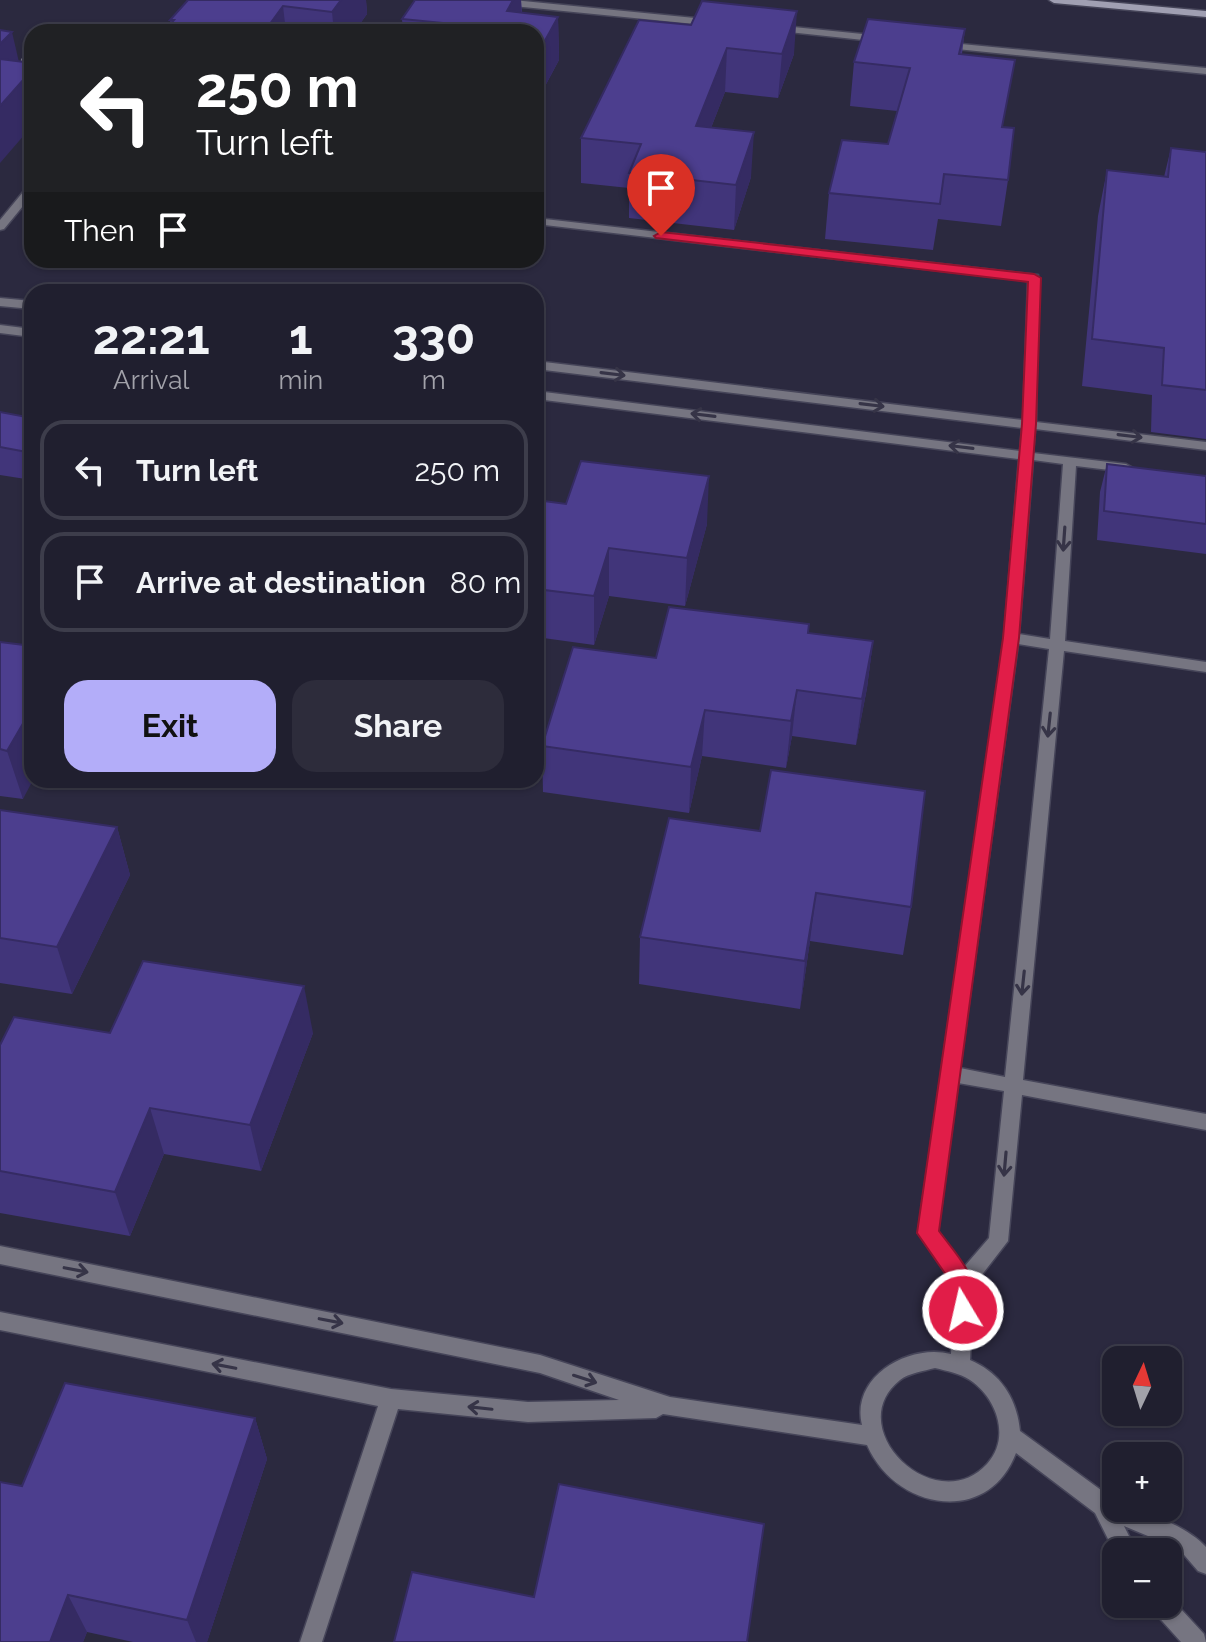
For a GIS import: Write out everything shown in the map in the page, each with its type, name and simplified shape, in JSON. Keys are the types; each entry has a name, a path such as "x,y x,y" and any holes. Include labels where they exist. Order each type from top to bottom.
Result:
{"street":[{"path":"484,0 735,25"},
{"path":"1054,0 1206,14"},
{"path":"766,28 892,40"},
{"path":"923,43 1206,71"},
{"path":"0,227 24,198"},
{"path":"544,222 1034,278 1029,424 1011,638 928,1233 964,1282"},
{"path":"0,302 24,304"},
{"path":"0,329 24,332"},
{"path":"544,366 1206,446"},
{"path":"544,396 1145,471"},
{"path":"960,1365 964,1282 998,1241 1057,647 1070,461"},
{"path":"1011,638 1206,667"},
{"path":"951,1074 1206,1122"},
{"path":"0,1255 540,1364 670,1407 871,1436"},
{"path":"0,1321 391,1399 528,1412 670,1407"},
{"path":"935,1359 960,1365 980,1375 998,1393 1008,1414 1011,1437 1005,1459 992,1476 972,1488 948,1493 923,1488 900,1476 882,1459 871,1436 868,1417 872,1398 881,1381 896,1368 915,1361 935,1359"},
{"path":"311,1642 391,1399"},
{"path":"1011,1437 1102,1505"},
{"path":"1140,1522 1187,1542 1206,1563"},
{"path":"1175,1618 1196,1642"}],"path":[{"path":"0,58 24,60"}],"building":[{"path":"188,0 341,0 332,12 283,6 270,24 171,24 174,20 170,20"},
{"path":"415,0 513,0 507,11 558,17 544,42 544,24 454,24 402,19"},
{"path":"702,1 797,11 782,54 727,48 696,126 754,132 736,185 629,173 641,144 581,138 639,20 691,25"},
{"path":"868,19 965,29 959,54 1015,60 1002,127 1014,128 1008,180 944,174 940,204 829,193 842,140 888,144 910,68 854,62"},
{"path":"0,30 12,32 0,44"},
{"path":"0,59 24,62 24,79 0,106"},
{"path":"1171,148 1206,152 1206,390 1162,385 1164,348 1092,339 1107,170 1168,177"},
{"path":"0,412 24,416 24,452 0,447"},
{"path":"581,461 709,476 687,558 609,548 594,596 544,590 544,501 566,504"},
{"path":"1107,464 1206,476 1206,524 1104,511"},
{"path":"669,607 809,624 808,633 873,641 862,699 797,690 791,721 705,710 691,767 544,746 573,647 656,658"},
{"path":"0,642 24,645 24,722 7,751 0,749"},
{"path":"771,770 925,791 911,907 816,893 805,961 640,937 669,818 760,831"},
{"path":"0,810 117,827 57,947 0,938"},
{"path":"143,961 304,986 250,1125 150,1108 115,1192 0,1171 0,1045 14,1017 110,1033"},
{"path":"65,1383 255,1418 187,1620 68,1595 50,1642 0,1642 0,1482 22,1486"},
{"path":"559,1484 764,1524 747,1642 394,1642 412,1572 534,1597"}],"route":[{"path":"661,236 1034,278 1029,424 1011,638 928,1233 964,1282 963,1310"}]}
